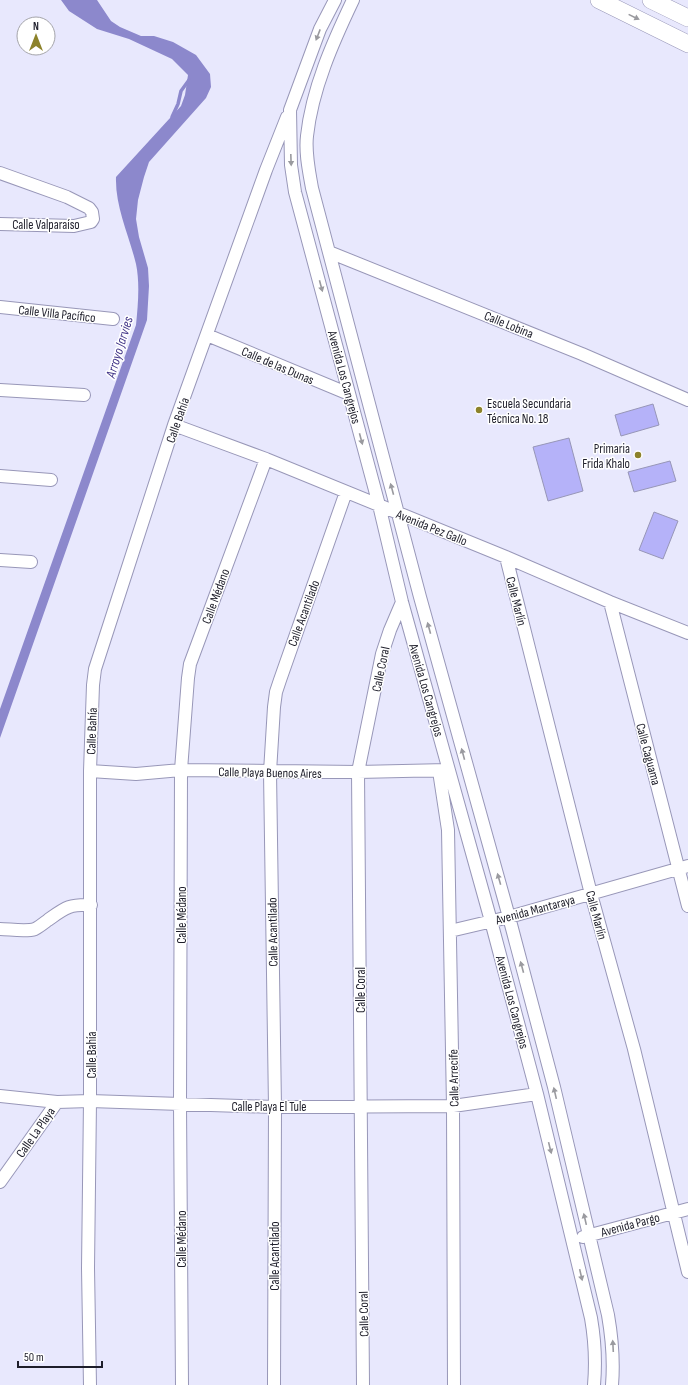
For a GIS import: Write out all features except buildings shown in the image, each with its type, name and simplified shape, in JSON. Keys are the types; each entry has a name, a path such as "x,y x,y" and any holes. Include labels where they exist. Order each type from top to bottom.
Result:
{"highway":[{"path":"599,0 688,44"},
{"path":"651,0 688,18"}],"street":[{"name":"Avenida Los Cangrejos","path":"335,0 320,29 290,110 291,164 295,192 379,505 444,770 491,921 537,1094 591,1318 595,1343 596,1367 594,1385"},
{"name":"Avenida Los Cangrejos","path":"354,0 336,35 316,95 307,137 307,165 424,612 509,916 554,1086 610,1328 614,1368 612,1385"},
{"name":"Calle Bahía","path":"90,1385 88,1268 91,905 90,771 93,685 95,669 174,425 266,170 290,110"},
{"name":"Calle Valparaíso","path":"0,173 67,197 89,208 92,212 93,219 91,222 74,226 0,224"},
{"name":"Calle Lobina","path":"329,252 575,351 688,400"},
{"name":"Calle Villa Pacífico","path":"0,307 113,319"},
{"name":"Calle de las Dunas","path":"207,335 349,394"},
{"path":"0,390 84,395"},
{"name":"Avenida Pez Gallo","path":"174,425 266,459 688,633"},
{"name":"Calle Médano","path":"182,1385 180,1105 181,770 188,678 190,664 266,459"},
{"path":"0,476 51,480"},
{"name":"Calle Acantilado","path":"274,1385 275,1107 270,772 276,692 346,492"},
{"name":"Calle Marlín","path":"506,558 591,894 634,1049 688,1272"},
{"path":"0,560 31,562"},
{"name":"Calle Coral","path":"363,1385 358,772 382,654 402,602"},
{"name":"Calle Caguama","path":"610,602 683,868 688,906"},
{"name":"Calle Playa Buenos Aires","path":"90,771 136,774 181,770 270,772 444,770"},
{"name":"Calle Arrecife","path":"444,770 448,830 453,1106 454,1385"},
{"name":"Avenida Mantaraya","path":"450,930 491,921 683,868"},
{"path":"0,929 36,929 69,906 91,905"},
{"name":"Calle Playa El Tule","path":"0,1096 57,1102 90,1101 275,1107 453,1106 537,1094"},
{"name":"Calle La Playa","path":"0,1182 57,1102"},
{"name":"Avenida Pargo","path":"573,1240 688,1209"}],"shaded area":[{"name":"Arroyo Jarvies","path":"61,0 97,0 111,21 120,27 141,36 154,36 173,42 196,55 210,74 211,87 206,98 149,162 144,177 138,200 136,219 139,237 148,268 149,286 147,320 0,738 0,709 136,325 138,294 137,271 120,210 116,188 116,177 181,106 185,95 188,75 172,59 129,39 97,29 69,11"}],"waterway":[{"name":"Arroyo Jarvies","path":"172,117 178,104 181,91 189,80"}],"place":[{"name":"Escuela Secundaria Técnica No. 18","path":"479,410"},
{"name":"Primaria Frida Khalo","path":"638,455"}]}
